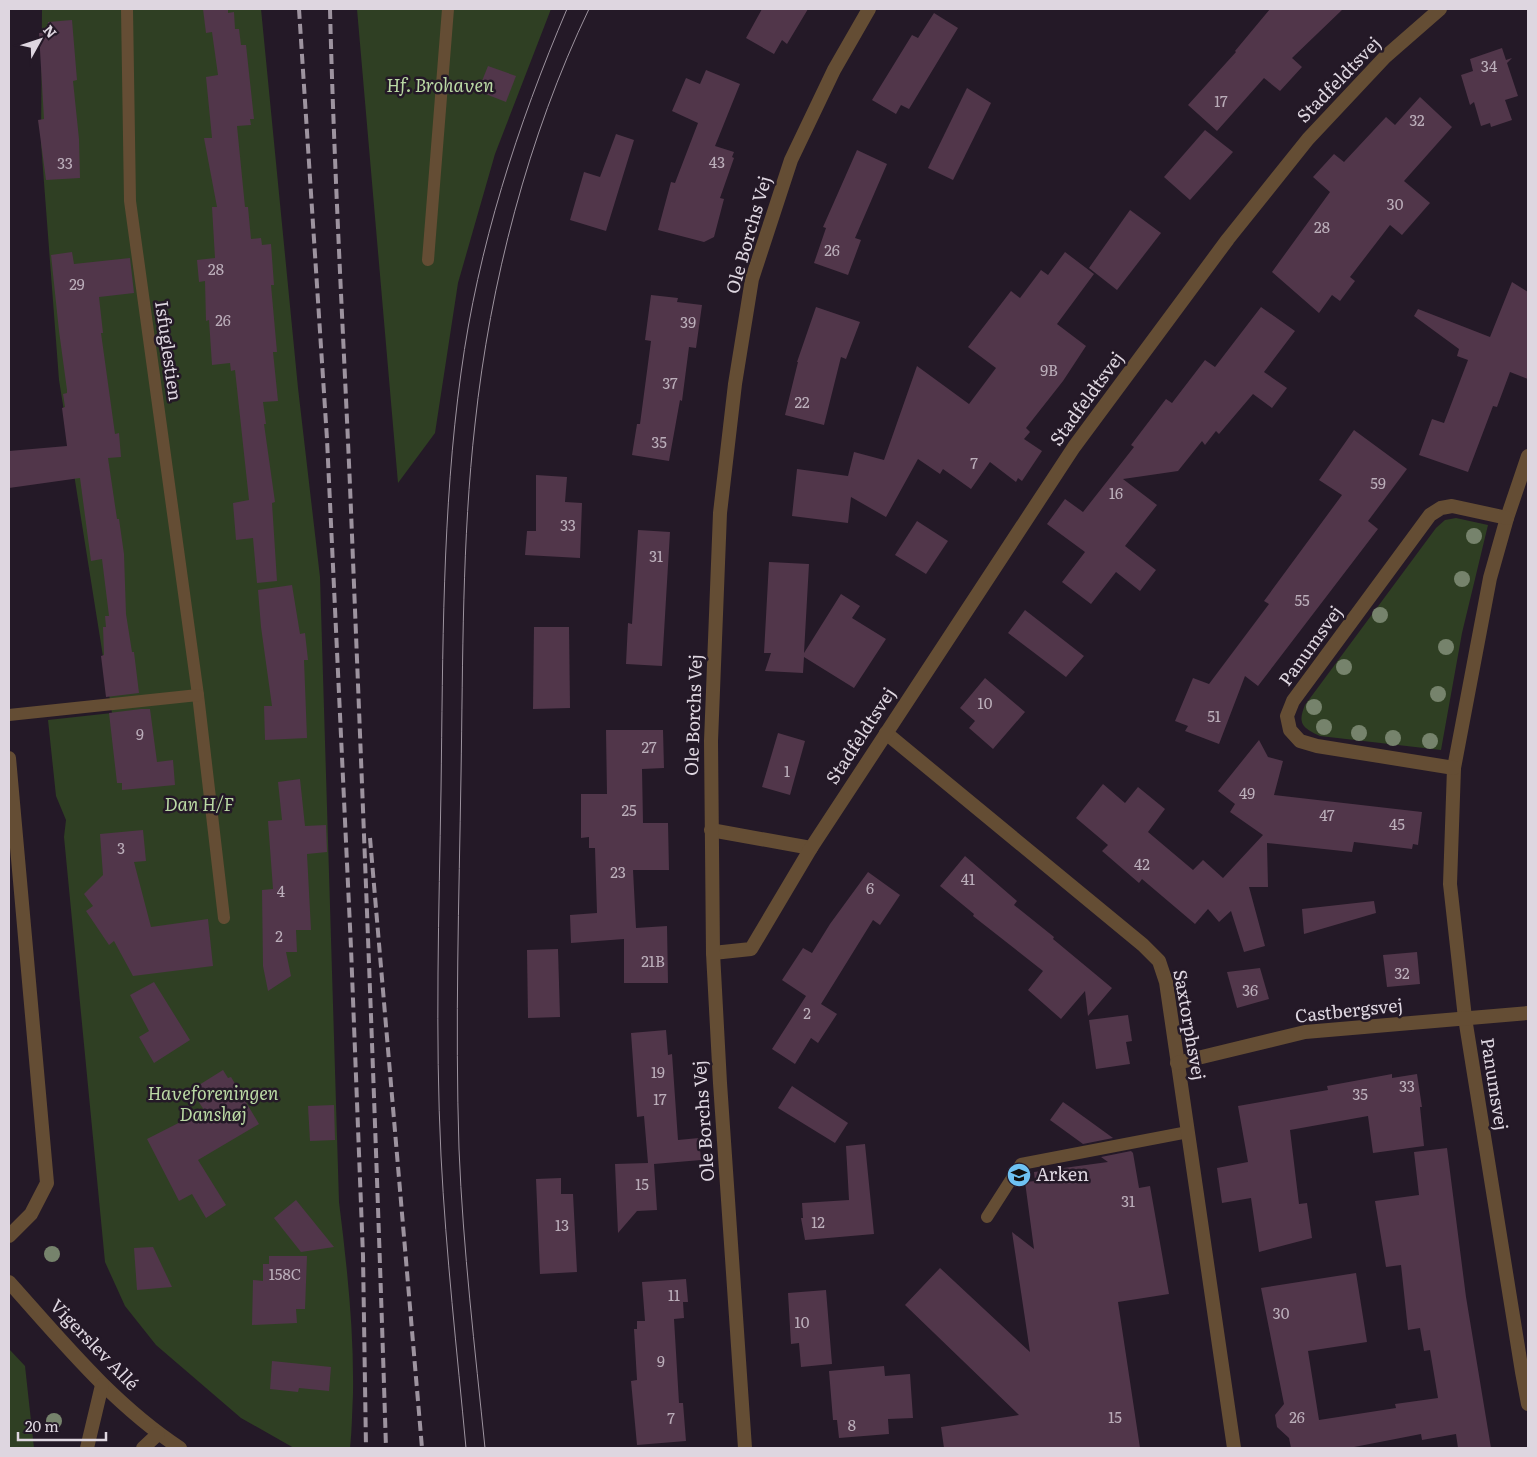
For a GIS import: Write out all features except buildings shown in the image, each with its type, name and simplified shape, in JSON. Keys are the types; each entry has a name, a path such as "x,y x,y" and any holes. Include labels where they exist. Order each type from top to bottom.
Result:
{"street":[{"name":"Ole Borchs Vej","path":"745,1448 716,1027 713,953 711,733 720,513 735,384 752,279 791,160 834,70 869,9"},
{"name":"Stadfeldtsvej","path":"713,953 751,949 811,848 1074,447 1228,239 1308,139 1385,57 1440,9"},
{"name":"Panumsvej","path":"1528,456 1507,518 1490,578 1454,768 1450,884 1465,1018 1528,1404"},
{"name":"Panumsvej","path":"1454,768 1317,746 1300,741 1290,730 1287,716 1293,701 1430,515 1441,508 1452,506 1507,518"},
{"name":"Saxtorphsvej","path":"886,733 1143,945 1159,961 1166,982 1234,1448"},
{"path":"9,758 47,1182 32,1214 9,1236"},
{"path":"711,830 811,848"},
{"name":"Castbergsvej","path":"1177,1063 1305,1032 1528,1013"},
{"name":"Vigerslev Allé","path":"9,1282 102,1385 158,1434 180,1448"},
{"path":"87,1448 102,1385"},
{"path":"143,1448 158,1434"}],"lane":[{"name":"Isfuglestien","path":"127,9 130,201 198,696 224,918"},
{"path":"428,260 448,9"},
{"path":"9,715 198,696"},
{"path":"987,1217 1021,1164 1188,1132"}],"green space":[{"name":"Dan H/F","path":"42,9 261,9 298,388 320,577 339,1202 352,1346 353,1394 350,1448 294,1448 241,1418 156,1345 125,1306 105,1262 64,837 66,820 56,796 48,720 112,713 59,380 41,143"},
{"name":"Hf. Brohaven","path":"357,9 551,9 495,154 458,283 435,433 398,483"},
{"path":"1456,518 1488,525 1462,633 1441,750 1320,736 1306,728 1302,721 1305,705 1436,528 1445,520"},
{"path":"9,1349 25,1366 34,1448 9,1448"}],"tram line":[{"path":"466,1448 446,1229 438,1064 443,633 450,477 468,326 489,233 516,142 567,9"},
{"path":"485,1448 463,1224 457,1055 465,555 471,468 482,371 491,318 515,211 530,159 548,108 567,58 589,9"}],"railway":[{"path":"299,9 327,439 351,948 363,1256 366,1448"},
{"path":"330,9 386,1448"},
{"path":"370,838 422,1448"}],"place":[{"name":"Arken","path":"1019,1175"}],"park label":[{"name":"Haveforeningen Danshøj","path":"213,1104"}]}
